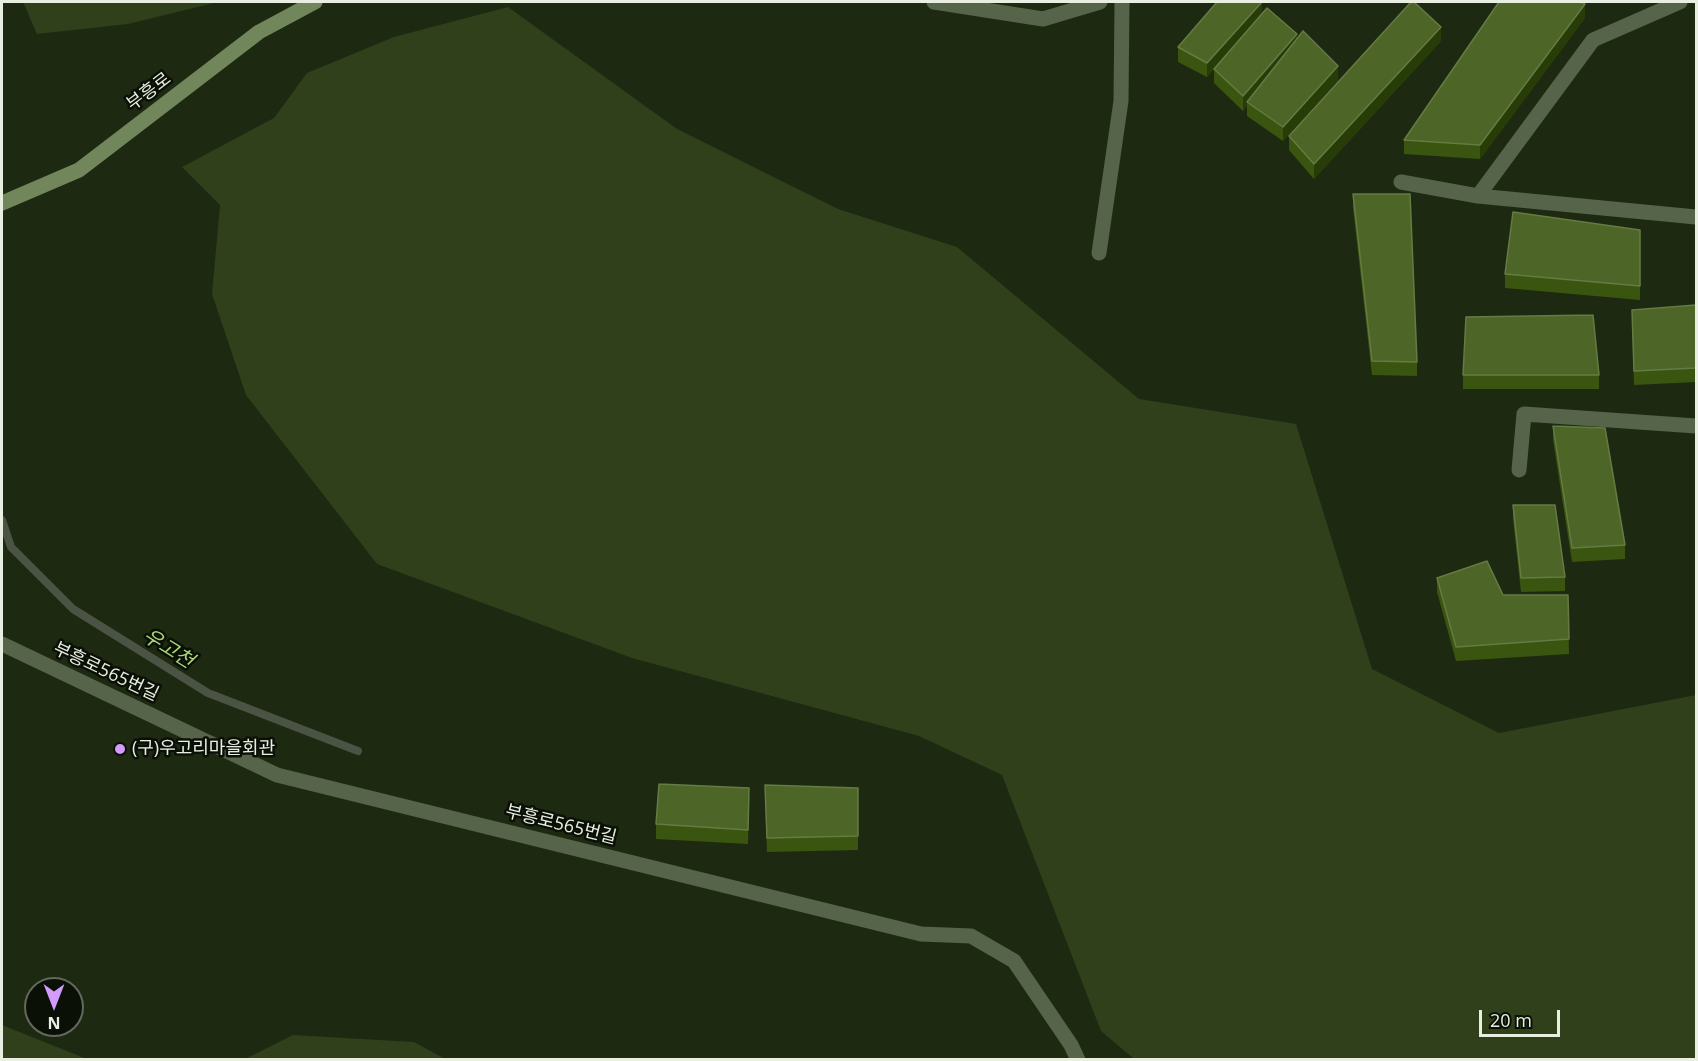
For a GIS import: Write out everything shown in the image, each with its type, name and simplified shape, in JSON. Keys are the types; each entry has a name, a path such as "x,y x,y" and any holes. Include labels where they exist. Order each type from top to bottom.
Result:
{"main road":[{"name":"부흥로","path":"2,203 79,170 259,32 315,2"}],"street":[{"path":"934,2 1043,19 1100,2"},
{"path":"1099,254 1121,101 1122,2"},
{"path":"1479,196 1593,40 1680,2"},
{"path":"1401,182 1479,196 1696,216"},
{"path":"1519,470 1524,414 1696,426"},
{"name":"부흥로565번길","path":"2,644 277,775 921,934 970,936 1014,961 1078,1059"}],"green space":[{"path":"23,2 218,2 128,24 37,34"},
{"path":"508,7 677,129 838,209 957,247 1139,399 1296,424 1372,669 1499,733 1696,695 1696,1059 1134,1059 1101,1031 1002,775 919,736 632,658 377,564 246,395 212,294 220,205 182,167 274,118 307,73 394,37"},
{"path":"2,1025 24,1034 24,1037 32,1037 87,1059 2,1059"},
{"path":"293,1035 414,1042 445,1059 245,1059"}],"building":[{"path":"1217,2 1262,2 1207,63 1178,47"},
{"path":"1411,2 1414,2 1441,27 1314,164 1289,136"},
{"path":"1499,2 1580,2 1585,4 1480,145 1404,140"},
{"path":"1267,8 1297,34 1243,96 1214,69"},
{"path":"1303,31 1338,66 1283,127 1247,102"},
{"path":"1353,194 1410,194 1417,362 1372,361"},
{"path":"1513,212 1640,230 1640,286 1505,274"},
{"path":"1696,305 1696,368 1634,371 1632,310"},
{"path":"1593,315 1599,375 1463,375 1466,317"},
{"path":"1553,426 1605,428 1625,545 1572,548"},
{"path":"1513,505 1555,505 1565,577 1521,578"},
{"path":"1487,561 1503,595 1568,595 1569,639 1456,647 1437,578"},
{"path":"659,784 749,788 748,830 656,824"},
{"path":"765,785 858,788 858,836 767,838"}],"waterway":[{"name":"우고천","path":"2,520 11,547 73,609 208,693 358,751"}],"place":[{"name":"(구)우고리마을회관","path":"120,749"}]}
